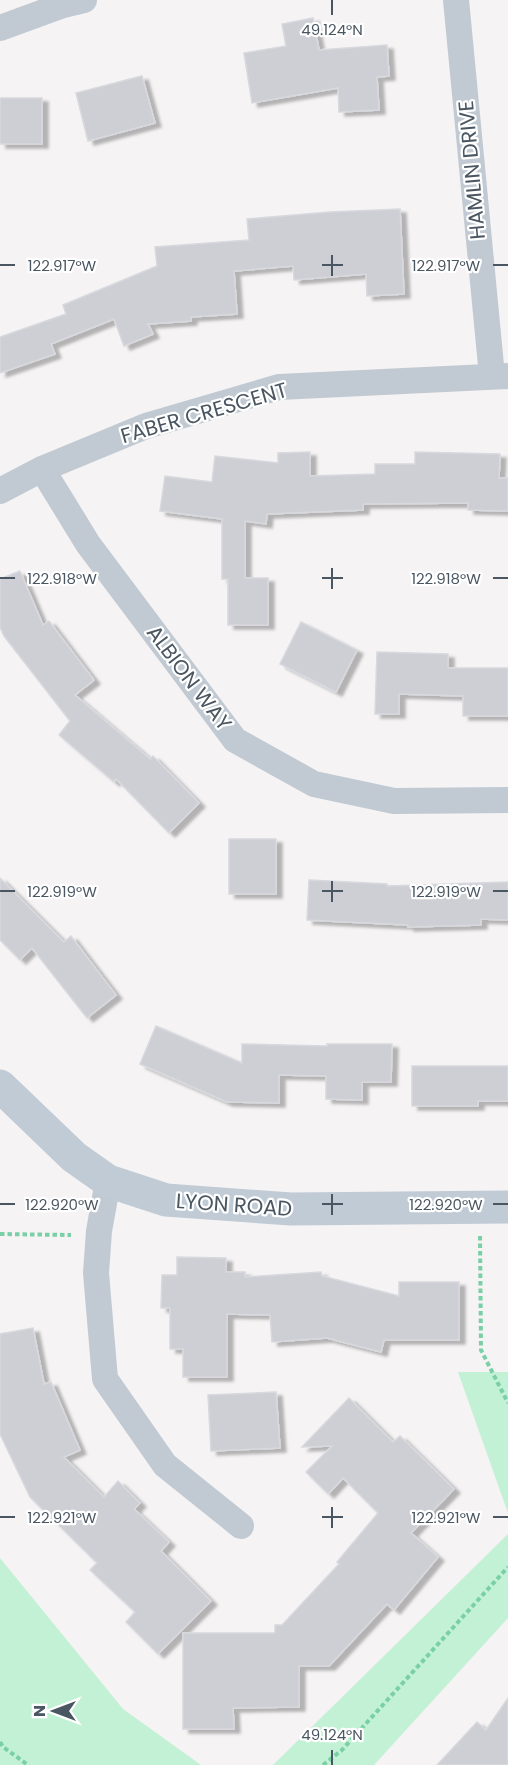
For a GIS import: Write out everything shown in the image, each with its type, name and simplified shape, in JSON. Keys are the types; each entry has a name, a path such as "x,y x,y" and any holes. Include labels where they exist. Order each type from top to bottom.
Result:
{"street":[{"path":"0,28 63,5 84,0"},
{"name":"HAMLIN DRIVE","path":"456,0 500,376"},
{"name":"FABER CRESCENT","path":"0,491 42,470 146,426 279,387 500,376"},
{"name":"ALBION WAY","path":"42,470 88,544 235,740 314,784 394,801 508,800"},
{"name":"LYON ROAD","path":"0,1086 74,1157 108,1181 165,1200 291,1209 508,1207"},
{"path":"108,1181 99,1231 96,1273 105,1379 165,1465 241,1526"}],"path":[{"path":"0,1234 78,1235"},
{"path":"480,1234 481,1350 508,1403"},
{"path":"323,1765 342,1750 508,1567"},
{"path":"0,1742 3,1747 28,1765"}],"green space":[{"path":"458,1372 508,1372 508,1513"},
{"path":"508,1534 508,1618 374,1765 273,1765"},
{"path":"0,1558 123,1709 201,1765 0,1765"}],"building":[{"path":"313,18 319,50 387,45 389,76 377,77 379,110 339,112 338,88 252,103 244,53 286,46 282,24"},
{"path":"142,76 155,123 88,141 76,93"},
{"path":"0,98 42,98 42,144 0,144"},
{"path":"400,209 404,294 367,296 366,274 294,280 293,266 234,271 237,314 191,317 191,321 148,324 153,334 124,346 114,319 51,344 55,354 0,373 0,337 66,314 63,305 157,266 155,247 249,240 247,219"},
{"path":"310,452 310,476 375,474 375,464 415,464 415,452 500,454 499,478 508,478 508,511 468,510 468,503 363,504 363,510 267,514 266,524 245,521 245,578 268,578 268,625 228,625 228,579 222,579 222,519 160,511 165,476 212,482 215,456 278,463 278,453"},
{"path":"20,571 43,625 49,621 94,680 75,695 150,759 153,756 199,803 169,833 116,779 114,782 59,735 70,721 4,636 0,627 0,579"},
{"path":"301,622 357,650 336,692 280,664"},
{"path":"377,652 448,654 448,668 508,668 508,716 463,716 463,696 399,694 399,714 375,714"},
{"path":"229,839 276,839 276,894 229,894"},
{"path":"0,878 64,942 71,936 116,995 87,1018 32,948 20,960 0,940"},
{"path":"309,880 387,884 387,886 508,882 508,920 481,919 481,925 408,927 408,925 307,920"},
{"path":"156,1026 242,1063 242,1044 327,1046 327,1044 392,1044 391,1082 362,1082 362,1100 326,1099 326,1076 279,1075 279,1103 227,1102 140,1064"},
{"path":"412,1066 508,1066 508,1101 478,1101 478,1106 412,1106"},
{"path":"177,1257 226,1258 226,1272 245,1272 245,1277 321,1272 322,1276 399,1296 399,1282 459,1282 459,1340 384,1340 381,1352 327,1338 272,1342 270,1315 227,1314 227,1377 183,1377 183,1349 170,1349 170,1308 161,1308 162,1275 177,1275"},
{"path":"33,1328 44,1384 51,1382 80,1450 64,1457 104,1497 118,1481 140,1503 134,1509 169,1542 161,1551 211,1601 158,1654 126,1622 135,1612 90,1570 97,1563 30,1497 0,1434 0,1334"},
{"path":"276,1392 280,1448 211,1451 208,1395"},
{"path":"349,1398 393,1442 400,1436 454,1489 411,1533 438,1557 394,1610 387,1604 329,1666 299,1666 299,1707 233,1708 234,1729 183,1729 183,1633 275,1633 275,1625 282,1625 339,1564 337,1562 378,1513 343,1478 328,1494 306,1472 332,1446 302,1447"},
{"path":"508,1698 508,1765 437,1765 477,1722 486,1730"}]}
